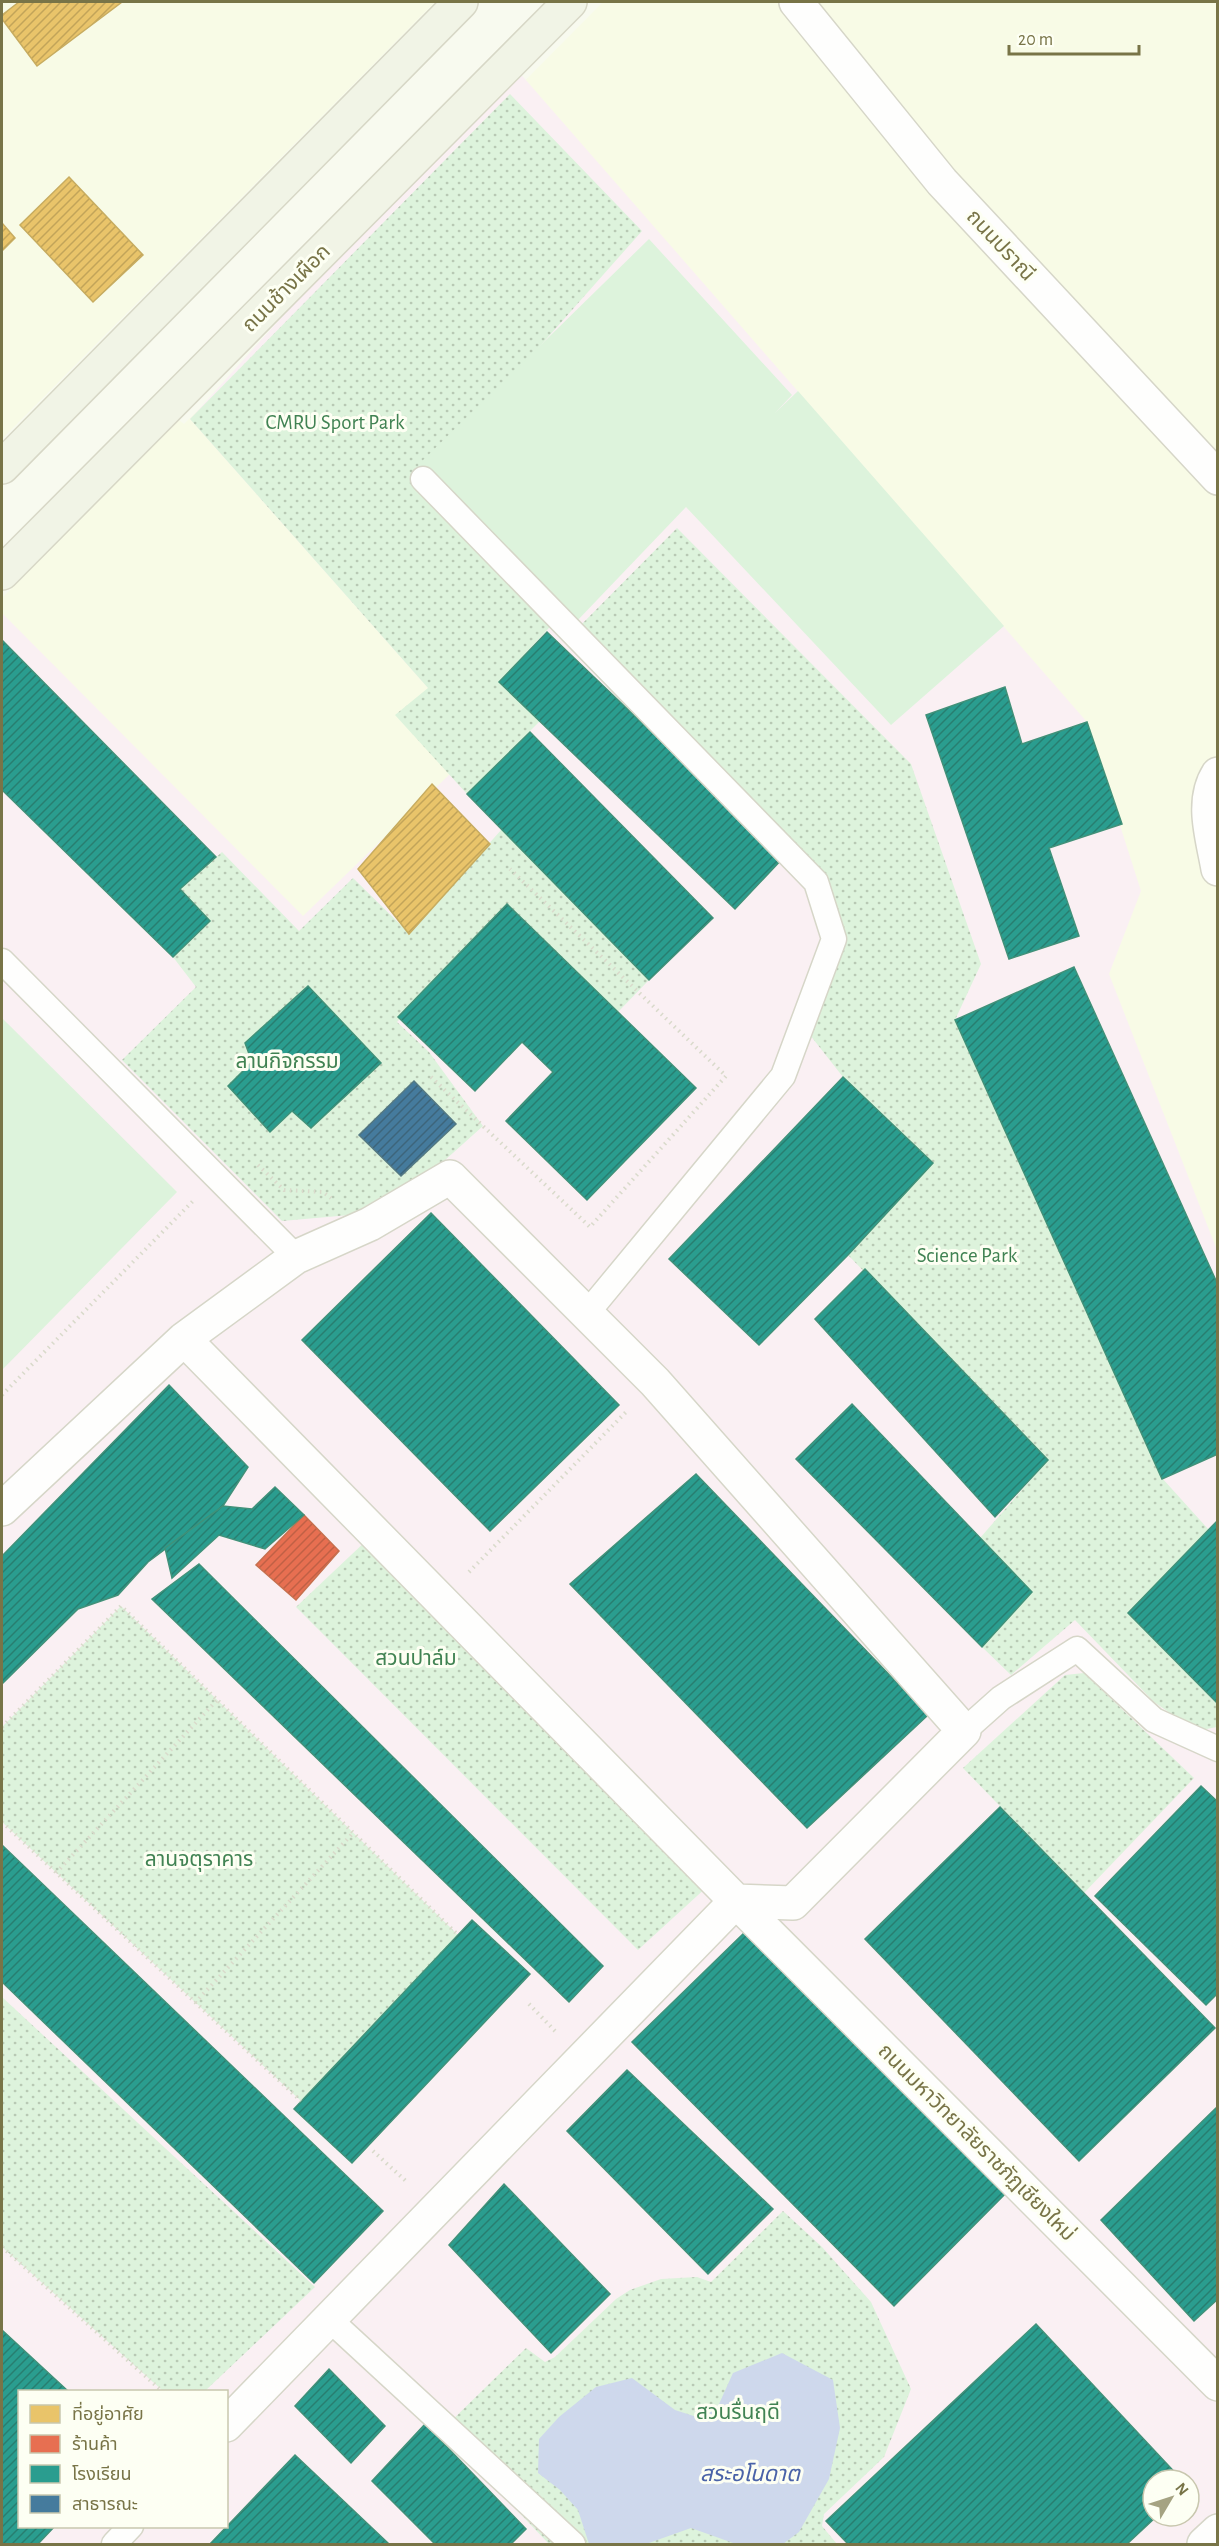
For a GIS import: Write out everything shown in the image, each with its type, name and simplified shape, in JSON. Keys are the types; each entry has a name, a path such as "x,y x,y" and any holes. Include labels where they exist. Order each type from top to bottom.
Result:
{"main road":[{"path":"2,467 461,2"},
{"name":"ถนนช้างเผือก","path":"2,573 570,2"}],"street":[{"name":"ถนนปราณี","path":"796,2 942,182 1218,477"},
{"path":"1218,774 1213,781 1208,809 1218,869"},
{"path":"2,1509 184,1339 296,1257 370,1224 450,1177 588,1312 655,1382 964,1731 793,1903 736,1900 228,2423"},
{"name":"ถนนมหาวิทยาลัยราชภัฏเชียงใหม่","path":"184,1339 736,1900 1218,2384"},
{"path":"1204,2544 1218,2531"}],"lane":[{"path":"423,478 816,882 834,939 783,1076 588,1312"},
{"path":"2,961 296,1257"},
{"path":"964,1731 1001,1698 1077,1649 1154,1720 1218,1749"},
{"path":"329,2319 573,2544"},
{"path":"114,2544 129,2528"}],"path":[{"path":"431,1077 590,1227 726,1076 510,869"},
{"path":"251,1158 284,1190 323,1192 370,1224"},
{"path":"2,1395 201,1193"},
{"path":"466,1575 655,1382"},
{"path":"2,1727 121,1606 458,1935"},
{"path":"56,1874 217,1700"},
{"path":"2,1822 301,2101"},
{"path":"195,2002 353,1833"},
{"path":"529,2004 556,2032"},
{"path":"373,2151 413,2188"},
{"path":"2,2247 162,2390"}],"shaded area":[{"path":"2,2 435,2 2,439"},
{"path":"603,2 1217,2 1217,2544 2,2544 2,598 179,420 184,424"},
{"path":"511,63 1087,722 1141,891 1109,974 1217,1250 1217,2544 2,2544 2,613 303,916 451,773 428,688 190,419"}],"green space":[{"name":"CMRU Sport Park","path":"510,94 642,231 423,478 559,617 499,682 540,721 467,794 395,715 428,688 190,419"},
{"path":"649,239 792,395 775,413 798,391 1004,626 891,725 686,507 576,622 418,465"},
{"name":"Science Park","path":"677,528 911,764 981,964 955,1020 1162,1478 1209,1530 1128,1613 1217,1704 1217,1727 1196,1731 1154,1702 1075,1620 1011,1675 982,1647 1032,1592 980,1538 1048,1460 848,1255 843,1077 810,1035 834,939 816,882 574,632"},
{"name":"ลานกิจกรรม","path":"502,829 649,980 618,1012 506,905 397,1022 429,1052 483,1126 444,1161 350,1215 282,1221 122,1060 196,987 173,957 210,921 180,889 222,852 299,931 353,878 409,933"},
{"path":"2,1018 177,1192 2,1370"},
{"name":"สวนปาล์ม","path":"368,1539 709,1885 638,1950 296,1607"},
{"name":"ลานจตุราคาร","path":"121,1606 458,1935 301,2101 2,1822 2,1727"},
{"path":"1084,1673 1194,1778 1084,1893 963,1768 1065,1675"},
{"path":"2,1997 315,2287 206,2390 162,2390 2,2247"},
{"name":"สวนรื่นฤดี","path":"783,2211 822,2247 871,2302 911,2389 884,2457 824,2514 822,2526 837,2544 549,2544 441,2431 526,2348 545,2362 555,2357 616,2299 630,2290 661,2279 697,2277 711,2282"}],"water":[{"name":"สระอโนดาต","path":"782,2353 833,2380 840,2428 829,2479 799,2532 783,2544 736,2544 691,2528 646,2544 589,2544 578,2510 560,2490 538,2473 539,2439 559,2417 596,2387 632,2378 675,2410 703,2419 719,2404 733,2373"}],"building: ที่อยู่อาศัย":[{"path":"19,2 122,2 37,66 2,19 2,15"},
{"path":"69,177 143,255 93,302 20,225"},
{"path":"2,223 15,238 2,251"},
{"path":"432,784 490,844 409,934 358,869"}],"building: ร้านค้า":[{"path":"304,1515 339,1551 296,1600 256,1565"}],"building: โรงเรียน":[{"path":"547,632 783,858 735,909 499,682"},
{"path":"2,640 216,857 180,889 210,921 173,957 2,790"},
{"path":"1005,687 1022,744 1087,722 1122,824 1049,848 1079,936 1009,959 926,715"},
{"path":"530,732 713,918 649,980 467,794"},
{"path":"507,904 696,1088 587,1200 506,1121 553,1072 522,1042 475,1091 398,1017"},
{"path":"1074,967 1218,1285 1218,1454 1162,1479 955,1020"},
{"path":"308,986 381,1063 311,1128 292,1111 270,1132 228,1086 252,1062 245,1043"},
{"path":"843,1077 933,1163 848,1255 759,1345 669,1259"},
{"path":"431,1213 619,1405 490,1531 302,1340"},
{"path":"865,1269 1048,1460 995,1517 815,1319"},
{"path":"169,1385 248,1467 223,1506 148,1562 118,1595 78,1609 2,1684 2,1556"},
{"path":"852,1404 1032,1592 982,1647 796,1459"},
{"path":"696,1474 928,1715 807,1828 570,1584"},
{"path":"275,1487 304,1515 265,1549 219,1535 172,1578 165,1548 223,1506 252,1509"},
{"path":"1218,1520 1218,1704 1128,1613"},
{"path":"199,1564 603,1966 569,2002 152,1599"},
{"path":"1201,1786 1218,1802 1218,1993 1206,2005 1095,1896"},
{"path":"1000,1807 1215,2028 1079,2161 865,1939"},
{"path":"2,1845 383,2211 314,2283 2,1982"},
{"path":"472,1920 530,1974 352,2163 294,2109"},
{"path":"746,1931 1011,2188 894,2306 632,2042"},
{"path":"627,2070 773,2209 708,2274 567,2131"},
{"path":"1218,2106 1218,2299 1194,2321 1101,2220"},
{"path":"504,2184 610,2294 551,2353 449,2245"},
{"path":"1036,2324 1171,2468 1141,2468 1141,2528 1144,2528 1127,2544 848,2544 826,2521"},
{"path":"2,2330 67,2390 18,2390 18,2528 53,2528 38,2544 2,2544"},
{"path":"329,2369 385,2426 351,2463 295,2406"},
{"path":"425,2424 526,2529 511,2544 435,2544 372,2481"},
{"path":"295,2455 389,2544 210,2544 225,2528 228,2528 228,2525"}],"building: สาธารณะ":[{"path":"414,1081 456,1124 401,1176 359,1135"}]}
